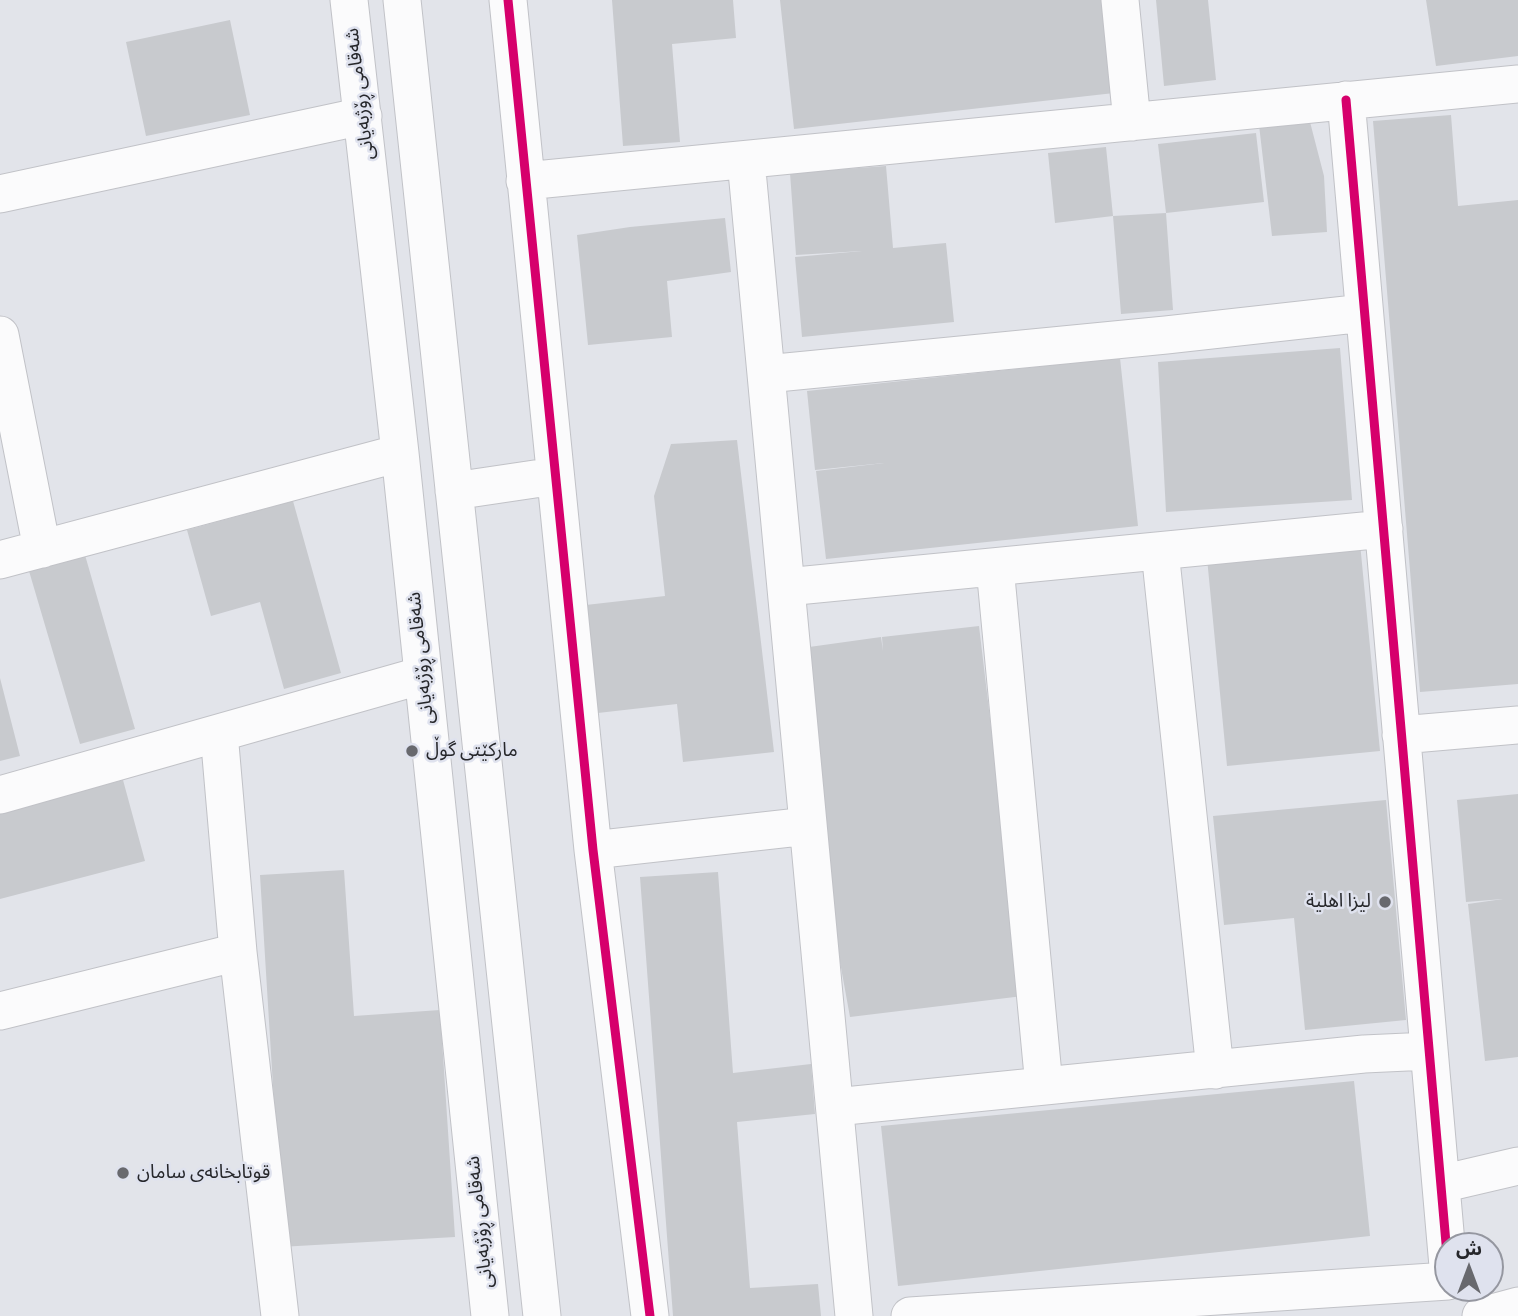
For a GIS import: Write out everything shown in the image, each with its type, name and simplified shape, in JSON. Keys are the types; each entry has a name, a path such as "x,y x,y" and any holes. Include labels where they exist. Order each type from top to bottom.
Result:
{"street":[{"name":"شەقامی ڕۆژبەیانی","path":"349,0 400,453 490,1316"},
{"path":"402,0 542,1316"},
{"path":"508,0 593,850 650,1316"},
{"path":"1119,0 1132,122"},
{"path":"525,181 1518,84"},
{"path":"1346,100 1445,1232"},
{"path":"0,194 363,116"},
{"path":"746,160 854,1316"},
{"path":"766,374 1152,337 1364,313"},
{"path":"0,335 42,549"},
{"path":"0,561 400,453"},
{"path":"454,491 555,476"},
{"path":"786,587 1384,529"},
{"path":"1160,551 1215,1070"},
{"path":"995,567 1044,1086"},
{"path":"0,795 423,675"},
{"path":"1401,735 1518,725"},
{"path":"219,733 238,952 280,1316"},
{"path":"435,791 485,784"},
{"path":"593,850 808,826"},
{"path":"0,1011 238,952"},
{"path":"835,1107 1364,1054 1429,1051"},
{"path":"1441,1184 1518,1166"},
{"path":"909,1316 1434,1283"},
{"path":"1480,1316 1518,1306"}],"building":[{"path":"612,0 733,0 736,38 672,44 680,142 623,146"},
{"path":"780,0 1113,0 1123,92 794,129"},
{"path":"1156,0 1208,0 1216,80 1164,86"},
{"path":"1426,0 1518,0 1518,56 1436,66"},
{"path":"230,20 250,115 146,136 126,42"},
{"path":"1451,115 1458,206 1518,200 1518,684 1420,692 1373,121"},
{"path":"1310,122 1324,176 1327,232 1272,236 1259,125"},
{"path":"1256,133 1264,202 1166,213 1158,144"},
{"path":"1106,147 1113,216 1055,223 1048,153"},
{"path":"886,166 893,248 946,243 954,322 802,337 795,257 862,251 796,255 790,173"},
{"path":"1166,213 1173,310 1121,314 1113,216"},
{"path":"725,218 731,272 667,281 672,337 588,345 577,235"},
{"path":"1340,348 1352,500 1166,512 1158,362"},
{"path":"1120,358 1138,526 826,559 816,471 884,463 815,470 807,391"},
{"path":"737,440 774,752 683,762 677,704 589,714 577,606 665,596 654,496 671,444"},
{"path":"293,501 341,673 284,689 260,602 211,616 187,530"},
{"path":"1360,543 1380,751 1227,766 1207,558"},
{"path":"85,555 135,729 80,744 29,571"},
{"path":"979,626 1023,996 850,1017 840,962 802,648 881,637 883,651 882,637"},
{"path":"0,678 20,756 0,761"},
{"path":"123,780 145,861 0,899 0,812"},
{"path":"1518,794 1518,1057 1485,1061 1468,904 1503,899 1466,902 1457,800"},
{"path":"1386,800 1406,1020 1305,1030 1294,918 1224,925 1213,816"},
{"path":"344,870 354,1016 440,1010 455,1237 280,1247 260,875"},
{"path":"718,872 733,1073 811,1064 815,1114 737,1122 750,1288 818,1284 821,1316 673,1316 640,877"},
{"path":"1354,1081 1370,1236 898,1286 881,1126"}],"cycle path":[{"path":"508,0 593,850 650,1316"},
{"path":"1346,100 1445,1232"}],"place":[{"name":"مارکێتی گوڵ","path":"412,751"},
{"name":"ليزا اهلية","path":"1385,902"},
{"name":"قوتابخانەی سامان","path":"123,1173"}]}
